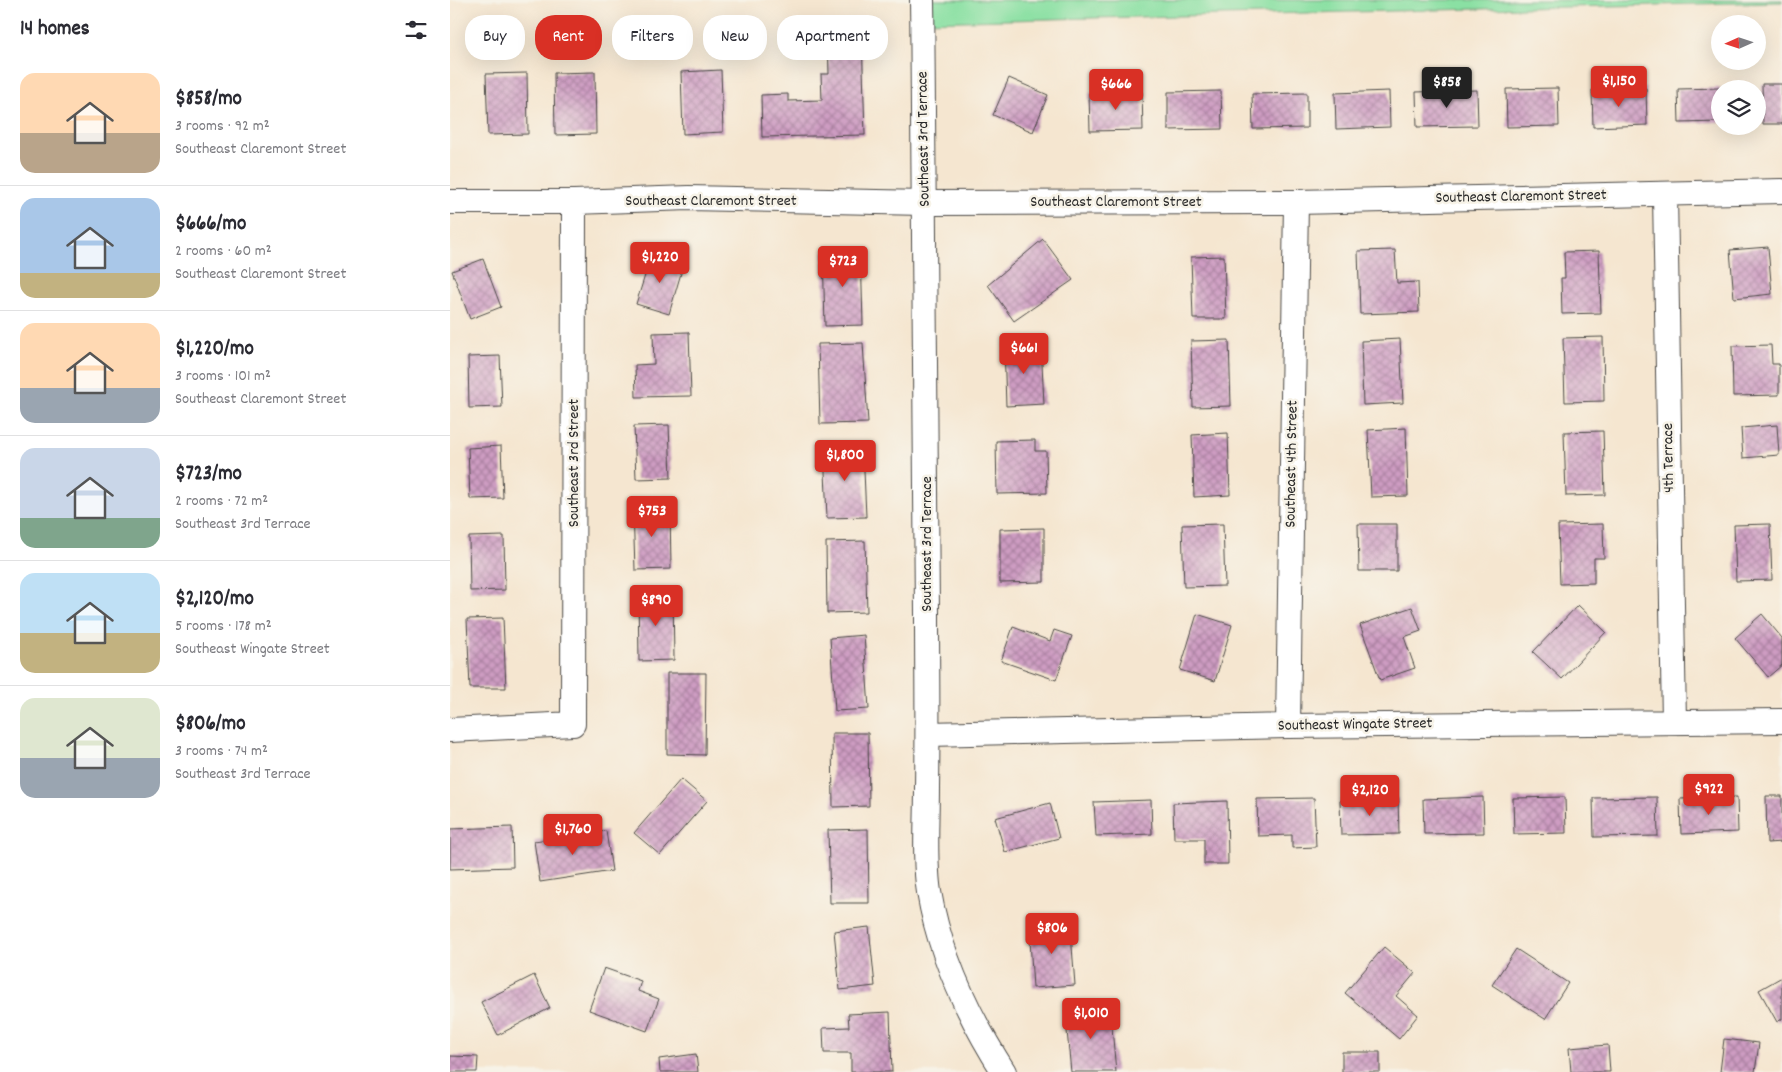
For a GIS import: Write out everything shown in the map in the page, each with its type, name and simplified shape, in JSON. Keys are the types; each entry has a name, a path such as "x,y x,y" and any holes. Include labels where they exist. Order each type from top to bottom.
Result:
{"street":[{"name":"Southeast 3rd Terrace","path":"922,0 925,203 928,889 936,928 953,977 986,1044 1004,1072"},
{"name":"Southeast Claremont Street","path":"450,202 574,202 689,198 925,203 1296,202 1782,191"},
{"name":"4th Terrace","path":"1665,194 1674,722"},
{"name":"Southeast 3rd Street","path":"450,730 573,724 574,202"},
{"name":"Southeast 4th Street","path":"1288,726 1296,202"},
{"name":"Southeast Wingate Street","path":"928,734 1288,726 1782,721"}],"green space":[{"path":"922,0 1782,0 1782,2 922,22"}],"building":[{"path":"829,60 863,60 865,135 762,137 761,95 788,94 788,101 822,100 821,74 829,74"},
{"path":"721,70 723,132 683,134 681,72"},
{"path":"595,72 596,134 555,135 554,73"},
{"path":"527,73 528,134 488,135 486,74"},
{"path":"1009,78 1048,95 1033,132 993,115"},
{"path":"1766,84 1782,84 1782,124 1766,124"},
{"path":"1558,88 1559,126 1507,127 1506,89"},
{"path":"1646,88 1647,125 1593,127 1592,90"},
{"path":"1711,88 1711,122 1679,123 1678,89"},
{"path":"1477,90 1478,126 1417,127 1416,92"},
{"path":"1221,91 1222,129 1168,130 1168,92"},
{"path":"1389,91 1390,127 1336,129 1335,93"},
{"path":"1142,92 1143,130 1090,131 1089,93"},
{"path":"1307,93 1307,128 1253,129 1252,94"},
{"path":"1043,239 1073,280 1014,321 988,285"},
{"path":"1768,247 1772,294 1734,298 1730,250"},
{"path":"1395,250 1397,283 1418,282 1419,312 1360,314 1358,251"},
{"path":"861,251 863,325 825,326 823,252"},
{"path":"1599,251 1601,313 1562,314 1561,278 1565,278 1564,252"},
{"path":"652,253 684,263 669,314 636,304"},
{"path":"1224,256 1226,319 1193,319 1191,257"},
{"path":"483,259 501,307 470,319 452,271"},
{"path":"689,332 691,396 636,397 635,365 654,364 653,333"},
{"path":"1603,337 1604,401 1565,402 1563,338"},
{"path":"1400,339 1403,403 1363,405 1361,341"},
{"path":"1229,340 1231,406 1193,407 1191,341"},
{"path":"863,343 868,423 820,424 818,344"},
{"path":"1041,344 1044,404 1006,406 1004,345"},
{"path":"1771,345 1772,364 1779,364 1779,395 1733,396 1732,346"},
{"path":"500,356 502,407 469,408 468,357"},
{"path":"669,425 671,478 636,479 634,426"},
{"path":"1777,425 1779,455 1743,458 1741,428"},
{"path":"1406,428 1408,496 1371,497 1368,430"},
{"path":"1603,431 1605,495 1566,496 1564,432"},
{"path":"1228,433 1230,495 1194,497 1192,435"},
{"path":"1035,440 1035,451 1046,451 1047,493 997,494 996,441"},
{"path":"501,446 503,498 470,499 468,448"},
{"path":"863,447 866,517 827,518 824,448"},
{"path":"670,507 671,569 635,570 633,508"},
{"path":"1223,524 1225,586 1184,587 1182,525"},
{"path":"1358,524 1397,524 1397,571 1359,571"},
{"path":"1603,524 1604,558 1594,558 1594,583 1560,584 1558,525"},
{"path":"1770,524 1772,580 1736,581 1734,525"},
{"path":"1044,528 1044,582 1000,583 1000,529"},
{"path":"504,536 505,590 470,591 469,537"},
{"path":"865,541 867,612 827,613 826,542"},
{"path":"638,593 673,593 674,660 639,661"},
{"path":"1578,605 1606,632 1562,679 1533,652"},
{"path":"1412,607 1421,631 1404,637 1415,668 1380,680 1360,625"},
{"path":"1197,614 1232,625 1215,681 1180,670"},
{"path":"1762,614 1782,638 1782,665 1768,677 1735,638"},
{"path":"503,618 506,688 470,688 467,619"},
{"path":"1013,627 1050,641 1054,630 1072,636 1056,680 1001,661"},
{"path":"864,635 869,709 835,711 830,638"},
{"path":"667,673 706,673 705,755 667,754"},
{"path":"832,733 868,733 869,806 833,807"},
{"path":"681,779 707,801 660,855 634,833"},
{"path":"1766,796 1782,796 1782,842 1767,843"},
{"path":"1483,797 1484,833 1424,834 1423,799"},
{"path":"1565,797 1566,833 1514,834 1513,798"},
{"path":"1657,797 1658,836 1594,837 1593,798"},
{"path":"1737,797 1738,832 1681,834 1680,799"},
{"path":"1314,798 1316,847 1292,848 1292,835 1258,836 1257,799"},
{"path":"1398,798 1399,834 1341,835 1340,800"},
{"path":"1151,800 1152,834 1096,836 1094,802"},
{"path":"1227,801 1228,864 1204,864 1204,839 1174,839 1173,803"},
{"path":"1050,803 1059,838 1005,852 995,818"},
{"path":"512,827 513,867 450,869 450,829"},
{"path":"868,829 869,903 830,903 828,830"},
{"path":"606,831 612,871 540,882 534,841"},
{"path":"1070,921 1075,985 1033,988 1029,924"},
{"path":"869,927 875,986 840,990 834,931"},
{"path":"1384,947 1415,973 1396,996 1418,1015 1399,1039 1345,993"},
{"path":"1516,949 1568,983 1545,1019 1492,985"},
{"path":"604,968 641,981 638,991 659,999 647,1031 589,1010"},
{"path":"534,975 550,1008 498,1035 481,1002"},
{"path":"1782,977 1782,1019 1777,1022 1759,990"},
{"path":"1110,1005 1116,1072 1071,1072 1065,1010"},
{"path":"890,1012 892,1072 851,1072 851,1053 824,1053 823,1028 849,1027 848,1014"},
{"path":"1724,1039 1759,1043 1755,1072 1720,1072"},
{"path":"1608,1045 1610,1072 1571,1072 1569,1048"},
{"path":"1342,1052 1380,1052 1380,1072 1342,1072"},
{"path":"696,1054 698,1072 660,1072 659,1059"},
{"path":"450,1056 478,1057 477,1072 450,1072"}]}
